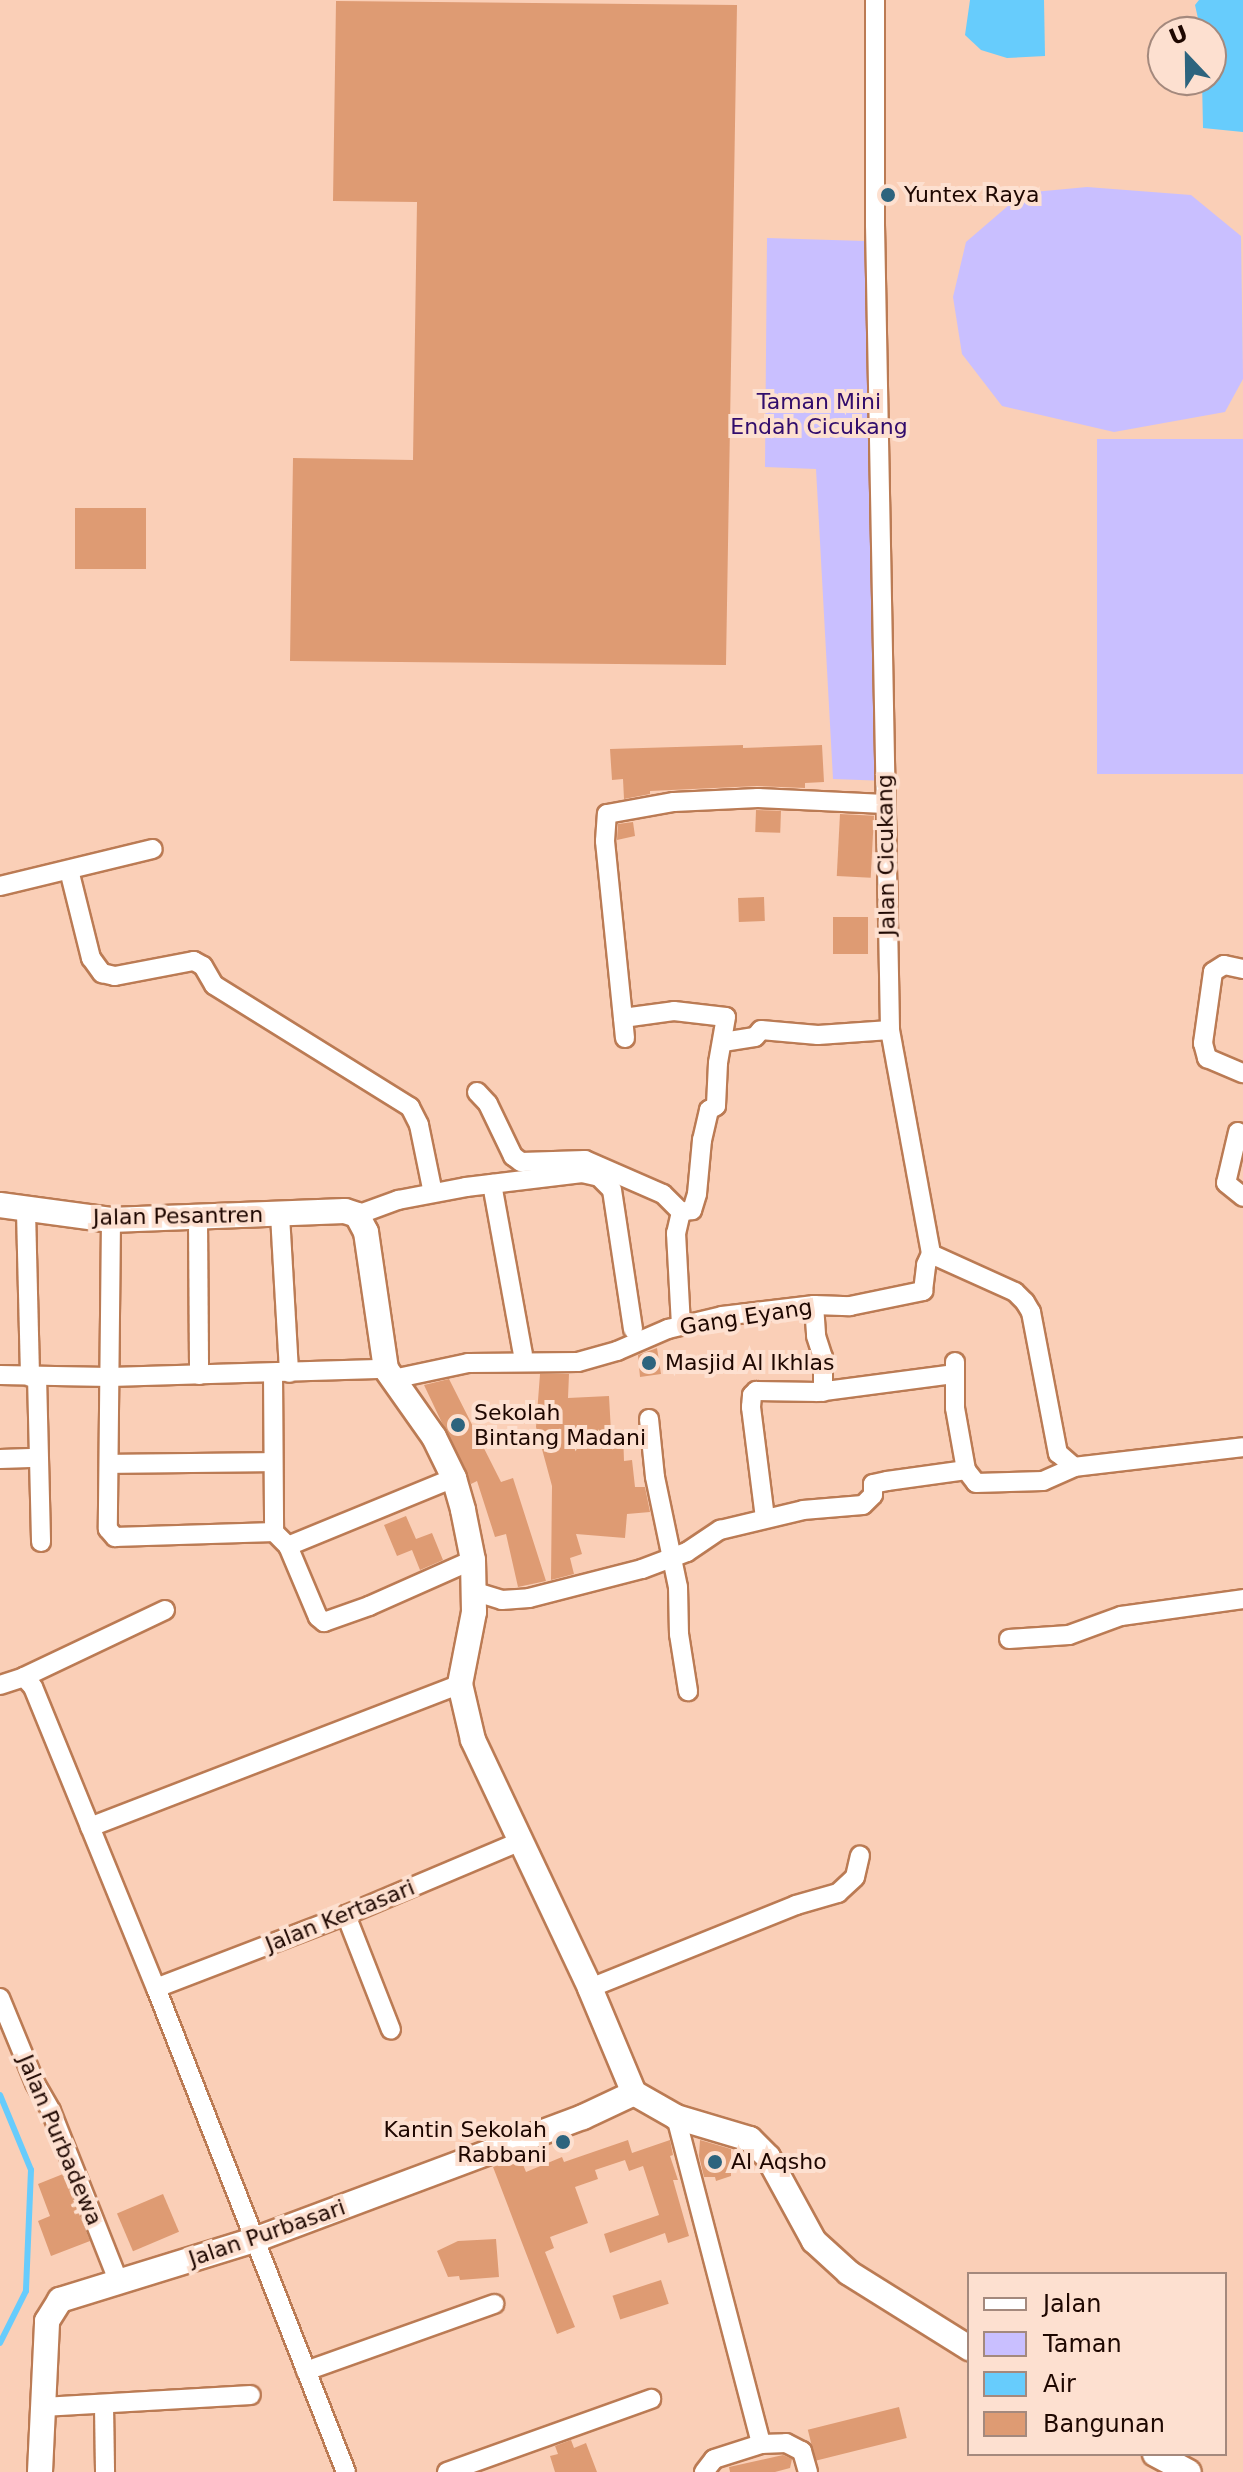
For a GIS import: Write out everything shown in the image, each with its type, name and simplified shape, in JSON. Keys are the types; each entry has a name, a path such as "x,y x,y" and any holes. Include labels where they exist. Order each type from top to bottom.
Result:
{"street":[{"name":"Jalan Cicukang","path":"875,0 875,225 890,1030 931,1254"},
{"path":"625,1038 605,841 607,814 674,802 758,798 885,804"},
{"path":"0,886 153,849"},
{"path":"69,870 91,958 102,973 115,976 194,961 203,966 214,985 410,1107 419,1125 433,1193"},
{"path":"1243,969 1224,965 1213,972 1203,1043 1207,1058 1243,1073"},
{"path":"623,1018 674,1011 726,1017 718,1063 716,1106 709,1110 702,1140 697,1194 692,1210 681,1212"},
{"path":"723,1042 755,1037 761,1030 814,1032 818,1035 890,1030"},
{"path":"477,1092 488,1104 513,1156 521,1162 585,1160 663,1194 681,1212"},
{"path":"1238,1132 1226,1183 1243,1197"},
{"path":"633,1329 612,1190 599,1177 582,1173 433,1193 398,1200 357,1215 366,1232 389,1374 434,1437 454,1478 473,1560 474,1612 460,1684 473,1740 590,1988 634,2093 676,2117 750,2139 768,2157 814,2241 849,2273 967,2347"},
{"path":"492,1184 523,1354"},
{"name":"Jalan Pesantren","path":"0,1205 26,1211 111,1220 345,1211 357,1215"},
{"path":"26,1211 41,1542"},
{"path":"681,1212 676,1233 681,1325"},
{"path":"280,1215 281,1373 273,1462 274,1532 288,1546 318,1617 324,1622 473,1560"},
{"path":"198,1219 199,1375"},
{"path":"111,1220 108,1529 115,1537 274,1532"},
{"path":"931,1254 1015,1292 1025,1302 1031,1312 1058,1453 1074,1467"},
{"name":"Gang Eyang","path":"0,1375 389,1374 468,1363 578,1362 681,1325 722,1316 814,1305 850,1306 923,1291 926,1265 931,1254"},
{"path":"814,1305 816,1336 823,1357 823,1392"},
{"path":"765,1518 752,1395 756,1391 823,1392 954,1368 956,1416 966,1470 976,1483 1043,1481 1074,1467 1243,1447"},
{"path":"649,1419 655,1477 673,1559 688,1691"},
{"path":"0,1459 38,1458"},
{"path":"109,1464 273,1462"},
{"path":"473,1591 502,1600 529,1598 673,1559 720,1530 765,1518 863,1505 873,1495 873,1484 966,1470"},
{"path":"288,1546 454,1478"},
{"path":"1009,1639 1069,1635 1121,1616 1243,1599"},
{"path":"0,1685 24,1677 165,1610"},
{"path":"24,1677 33,1687 156,1988 346,2472"},
{"path":"90,1827 460,1684"},
{"name":"Jalan Kertasari","path":"156,1988 346,1915 521,1841"},
{"path":"590,1988 796,1905 838,1893 855,1877 860,1856"},
{"path":"346,1915 391,2030"},
{"name":"Jalan Purbadewa","path":"0,1998 35,2083 51,2111 119,2283"},
{"name":"Jalan Purbasari","path":"40,2472 47,2321 51,2309 60,2300 254,2240 583,2117 634,2093"},
{"path":"676,2117 761,2444"},
{"path":"306,2371 494,2304"},
{"path":"43,2407 104,2406 251,2395"},
{"path":"447,2472 651,2399"},
{"path":"104,2406 105,2472"},
{"path":"704,2472 714,2459 761,2444 786,2443 802,2451 808,2472"},
{"path":"1159,2456 1189,2472"}],"green space":[{"path":"1087,187 1191,195 1241,236 1243,379 1225,412 1114,432 1002,406 962,354 953,297 966,242 1023,193"},
{"name":"Taman Mini Endah Cicukang","path":"767,238 865,241 888,781 833,779 816,469 765,467"},
{"path":"1097,439 1243,439 1243,774 1097,774"}],"water":[{"path":"970,0 1044,0 1045,56 1007,58 981,50 965,35"},
{"path":"1199,0 1243,0 1243,132 1203,128 1202,96 1227,96 1227,16 1197,16 1195,5"}],"building":[{"path":"336,1 737,5 726,665 290,661 293,458 413,460 417,202 333,201"},
{"path":"75,508 146,508 146,569 75,569"},
{"path":"743,745 743,748 822,745 824,782 805,783 805,788 757,786 650,791 650,794 624,799 623,779 612,780 610,749"},
{"path":"756,810 781,811 780,833 755,832"},
{"path":"840,814 874,816 871,878 837,876"},
{"path":"633,822 635,836 617,840 618,824"},
{"path":"764,897 765,921 739,922 738,898"},
{"path":"833,917 868,917 868,954 833,954"},
{"name":"Masjid Al Ikhlas","path":"657,1348 661,1374 640,1377 638,1355"},
{"path":"540,1374 569,1374 568,1398 609,1396 611,1432 623,1431 624,1461 632,1460 635,1487 645,1487 650,1512 627,1514 625,1538 576,1534 582,1554 570,1558 574,1574 551,1580 552,1486 536,1427"},
{"path":"449,1379 501,1482 513,1478 546,1581 518,1587 506,1534 495,1537 477,1481 471,1484 424,1385"},
{"path":"406,1516 416,1539 432,1533 443,1560 420,1570 412,1550 397,1556 384,1525"},
{"path":"628,2140 632,2153 670,2140 673,2155 670,2156 678,2180 673,2180 689,2236 668,2243 665,2233 610,2253 604,2234 659,2215 643,2166 629,2171 625,2160 595,2170 598,2179 575,2187 588,2223 550,2237 554,2248 545,2252 575,2327 557,2334 493,2167 520,2157 526,2172 562,2157 564,2162"},
{"name":"Al Aqsho","path":"700,2140 731,2149 731,2176 716,2181 715,2177 704,2177 699,2156"},
{"path":"63,2174 90,2241 51,2256 38,2221 50,2216 38,2184"},
{"path":"163,2194 179,2232 133,2251 117,2214"},
{"path":"496,2239 499,2277 460,2280 459,2276 448,2277 437,2251 458,2241"},
{"path":"661,2280 669,2304 620,2320 612,2296"},
{"path":"899,2407 907,2438 816,2461 808,2430"},
{"path":"571,2440 574,2448 586,2443 597,2472 555,2472 550,2456 558,2454 555,2446"},
{"path":"783,2455 792,2459 790,2468 775,2472 730,2472 729,2467"}],"waterway":[{"path":"0,2095 31,2170 26,2291 0,2343"}],"place":[{"name":"Yuntex Raya","path":"888,195"},
{"name":"Masjid Al Ikhlas","path":"649,1363"},
{"name":"Sekolah Bintang Madani","path":"458,1425"},
{"name":"Kantin Sekolah Rabbani","path":"563,2142"},
{"name":"Al Aqsho","path":"715,2162"}]}
